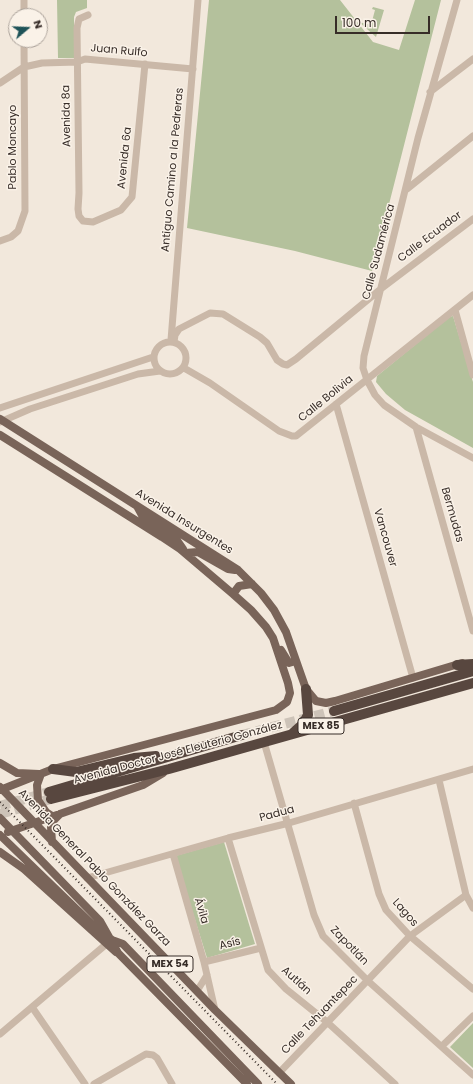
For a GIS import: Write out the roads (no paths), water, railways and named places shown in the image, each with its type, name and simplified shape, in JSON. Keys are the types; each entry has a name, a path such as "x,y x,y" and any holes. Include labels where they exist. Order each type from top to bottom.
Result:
{"highway":[{"path":"457,665 473,664"},
{"name":"MEX 85","path":"334,711 473,671"},
{"name":"Avenida Doctor José Eleuterio González","path":"242,735 180,753 50,796 169,769 473,683"},
{"path":"292,735 303,724 308,715 306,689"},
{"path":"53,769 76,772 134,758 180,753"}],"main road":[{"name":"Avenida Insurgentes","path":"0,420 238,570 274,610 286,632 306,689"},
{"path":"0,435 185,553 233,594 266,627 289,663 296,661"},
{"path":"137,505 143,517 174,536 185,553"},
{"path":"185,553 198,552 228,569 238,570"},
{"path":"233,594 239,586 252,584"},
{"path":"1,789 53,769 276,710 287,702 290,693 288,682 272,638"},
{"path":"306,689 316,701 326,703 473,659"},
{"path":"0,764 17,772 42,774"},
{"name":"MEX 85","path":"0,834 13,831 62,812 143,784 169,769"},
{"path":"42,774 37,785 38,800 46,812 52,816"},
{"name":"Avenida General Pablo González Garza","path":"1,789 215,1010 290,1084"},
{"path":"52,842 50,833 51,825 62,812"},
{"name":"MEX 54","path":"0,818 100,921 109,942"},
{"name":"MEX 54","path":"0,834 95,927 118,953 247,1084"},
{"path":"31,849 35,867 33,876"},
{"path":"0,852 33,876 109,942"},
{"name":"MEX 54","path":"109,942 123,944 258,1084"}],"street":[{"name":"Antiguo Camino a la Pedreras","path":"172,342 180,211 198,0"},
{"name":"Calle Sudamérica","path":"457,0 430,92 407,189 364,356 363,368 367,380 375,395 384,405 416,427 473,458"},
{"name":"Avenida 8a","path":"83,221 79,216 78,209 79,106 77,62 78,22 80,17 88,15"},
{"name":"Pablo Moncayo","path":"0,241 11,237 18,231 25,210 24,48"},
{"name":"Juan Rulfo","path":"0,83 24,66 42,63 77,62 85,59 193,69"},
{"path":"430,92 473,59"},
{"name":"Avenida 6a","path":"83,221 94,222 121,210 132,197 145,64"},
{"path":"407,189 473,136"},
{"name":"Calle Ecuador","path":"172,342 179,329 210,314 223,314 260,337 266,343 277,360 282,364 287,365 382,288 473,219"},
{"name":"Calle Bolivia","path":"184,368 210,383 269,425 292,436 300,434 473,295"},
{"path":"455,310 473,375"},
{"path":"0,408 153,357 155,352 162,344 172,342 179,344 185,353 186,361 184,368 173,374 160,371 138,374 0,420"},
{"path":"153,357 160,371"},
{"name":"Vancouver","path":"336,404 413,678"},
{"name":"Bermudas","path":"416,427 473,631"},
{"name":"Zapotlán","path":"264,742 318,926 323,936 337,952 368,981 473,1075"},
{"name":"Padua","path":"87,878 228,838 289,823 473,769"},
{"path":"439,780 466,895 473,908"},
{"name":"Lagos","path":"354,803 379,894 386,910 410,936 473,989"},
{"name":"Autlán","path":"228,838 268,970 395,1084"},
{"name":"Ávila","path":"173,854 204,962 215,1010"},
{"name":"Calle Tehuantepec","path":"279,1073 410,936 466,895"},
{"path":"0,1034 109,942"},
{"name":"Asís","path":"204,962 261,948"},
{"path":"197,991 207,975"},
{"path":"32,1007 84,1084"},
{"path":"442,1046 473,1016"},
{"path":"94,1084 146,1054 153,1055 157,1058 172,1084"}],"tunnel":[{"path":"242,735 334,711"},
{"path":"0,806 49,792"},
{"path":"0,814 51,799"}],"railway":[{"path":"0,802 277,1084"}]}
